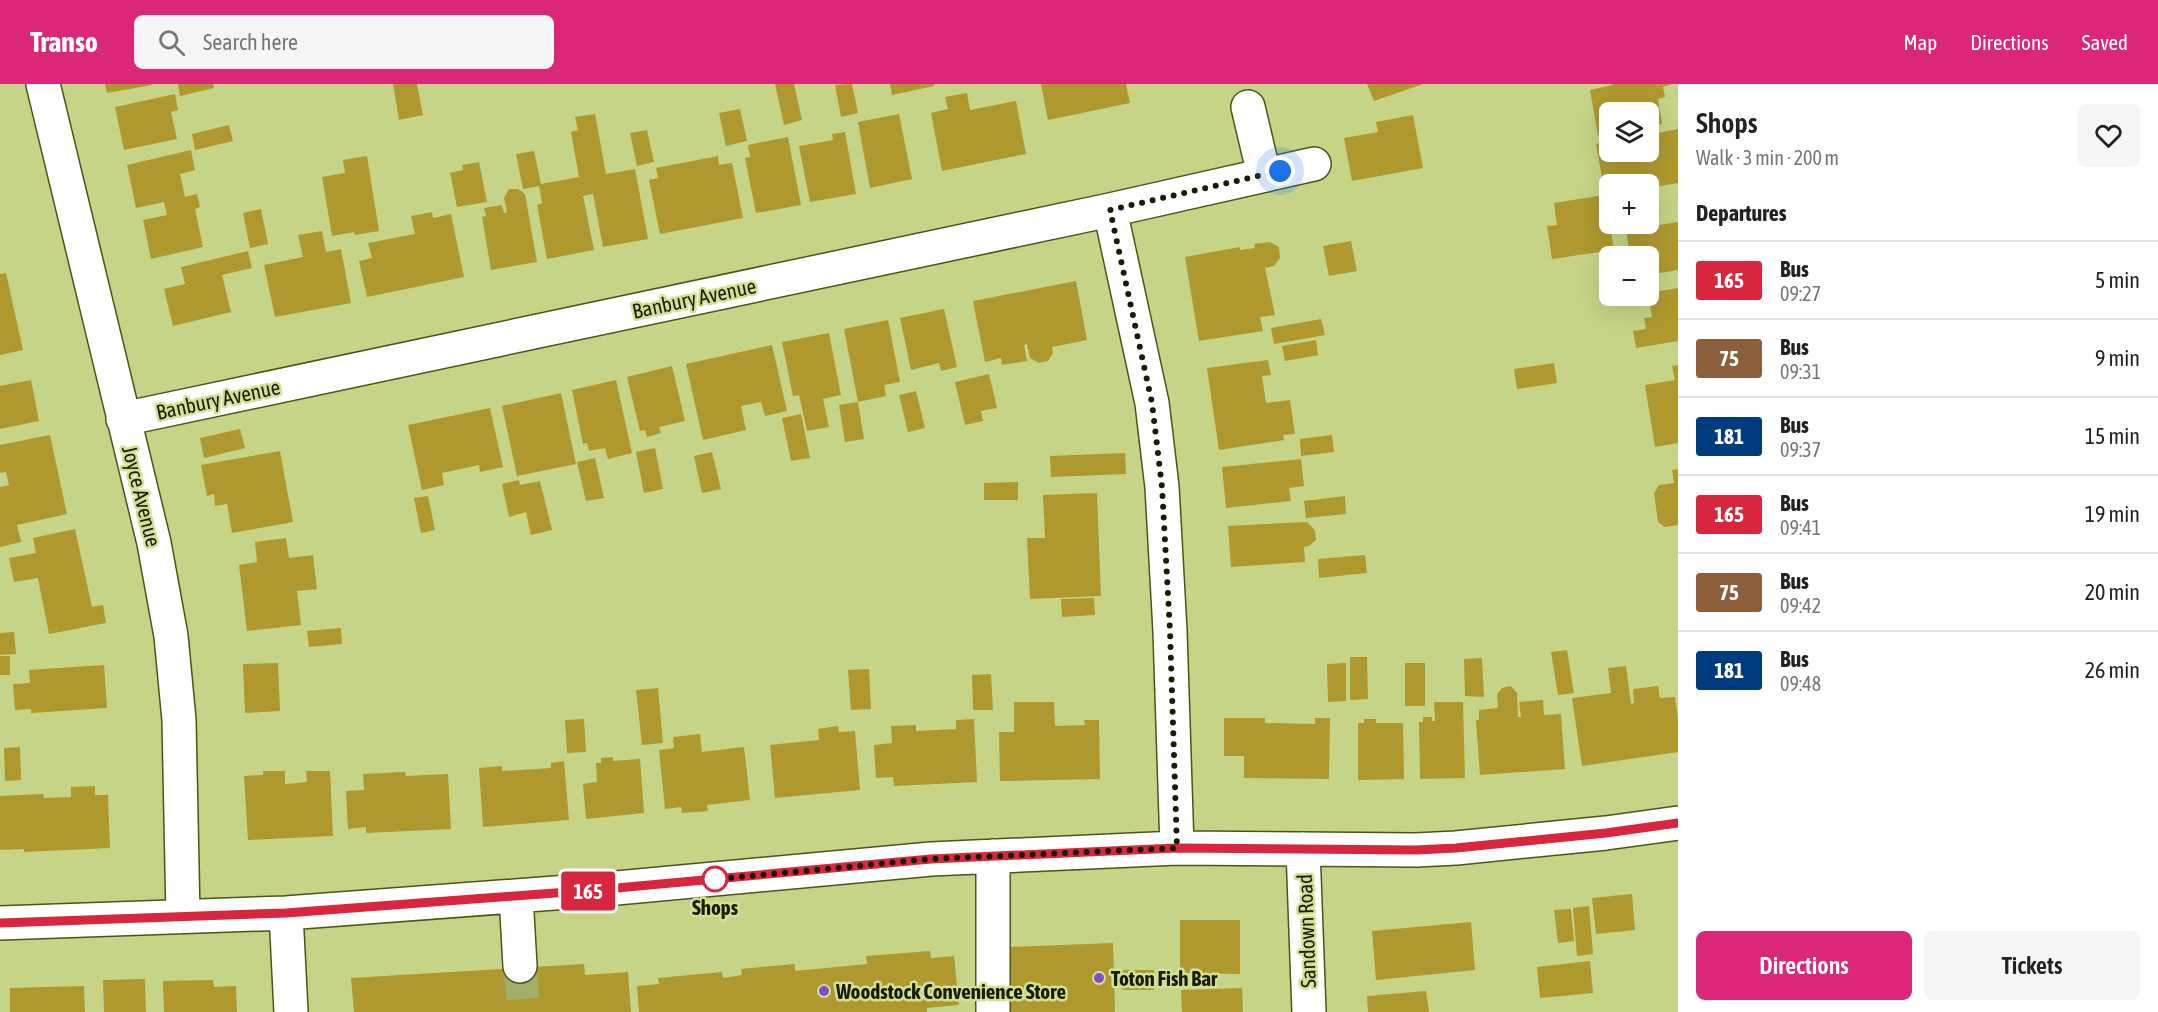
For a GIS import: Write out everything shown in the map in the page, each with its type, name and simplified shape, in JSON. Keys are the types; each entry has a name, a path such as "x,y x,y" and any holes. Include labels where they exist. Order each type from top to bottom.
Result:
{"street":[{"name":"Joyce Avenue","path":"43,84 154,543 171,636 179,720 183,916"},
{"path":"1248,106 1264,175"},
{"name":"Banbury Avenue","path":"123,419 1110,210 1314,164"},
{"path":"1110,210 1152,403 1162,487 1170,631 1177,848"},
{"path":"0,923 286,913 516,896 931,859 1177,848 1416,850 1492,845 1678,823"},
{"name":"Sandown Road","path":"1303,849 1308,1012"},
{"path":"993,856 993,1012"},
{"path":"516,896 520,966"},
{"path":"286,913 291,1012"}],"building":[{"path":"105,84 151,84 152,85 107,93"},
{"path":"178,84 213,84 214,88 180,96"},
{"path":"393,84 417,84 423,115 399,120"},
{"path":"775,84 794,84 802,120 784,125"},
{"path":"852,84 858,113 841,117 835,85"},
{"path":"890,84 934,84 934,86 892,95"},
{"path":"1041,84 1126,84 1130,103 1048,120"},
{"path":"1367,84 1423,84 1374,101"},
{"path":"1672,84 1663,87 1665,97 1658,99 1658,102 1599,102 1598,136 1590,90 1612,85"},
{"path":"967,93 970,110 1016,101 1026,154 942,171 931,113 948,109 945,97"},
{"path":"175,94 178,110 171,112 177,139 124,150 115,107"},
{"path":"1659,105 1662,124 1659,124"},
{"path":"740,109 747,141 726,146 719,113"},
{"path":"595,114 606,174 635,169 648,239 603,247 593,194 583,196 594,250 547,259 537,205 542,203 539,186 523,189 516,154 534,151 541,184 579,177 571,132 578,130 575,117"},
{"path":"899,114 912,179 870,188 858,122"},
{"path":"1413,115 1423,168 1352,181 1344,138 1378,132 1376,122"},
{"path":"229,125 233,141 195,150 192,134"},
{"path":"1678,129 1678,183 1659,186 1659,174 1601,174 1599,162 1659,162 1659,133"},
{"path":"647,130 654,162 637,166 630,133"},
{"path":"845,132 856,194 810,202 799,146 833,140 832,134"},
{"path":"788,137 801,205 756,213 745,158 750,157 748,145"},
{"path":"1599,143 1599,161 1596,144"},
{"path":"191,150 195,170 180,174 185,197 197,194 200,207 195,209 203,247 151,259 143,220 167,215 164,202 136,208 127,165"},
{"path":"367,156 379,231 332,236 322,177 345,173 343,160"},
{"path":"718,156 719,165 732,163 743,218 660,234 649,180 658,178 656,168"},
{"path":"479,162 487,202 457,207 450,173 463,170 462,165"},
{"path":"509,189 518,189 525,194 537,262 491,270 482,217 486,216 484,208 502,205 504,213 507,212 504,198"},
{"path":"1599,196 1599,234 1611,234 1613,246 1599,246 1599,252 1552,259 1547,226 1557,225 1554,203"},
{"path":"261,209 268,244 250,248 243,213"},
{"path":"432,212 433,218 451,214 464,277 367,297 359,261 372,258 368,243 415,234 411,216"},
{"path":"1678,222 1678,270 1659,273 1659,246 1628,246 1627,234 1659,234 1659,225"},
{"path":"322,231 326,252 341,249 351,303 275,317 264,265 303,257 298,235"},
{"path":"1351,241 1357,271 1329,276 1323,246"},
{"path":"1270,242 1279,247 1280,258 1274,266 1265,268 1275,315 1260,317 1263,331 1199,341 1185,257 1240,247 1240,250 1255,248 1254,244"},
{"path":"248,251 252,268 222,275 231,312 173,326 164,289 185,284 181,267"},
{"path":"6,273 23,350 0,355 0,274"},
{"path":"1076,281 1087,340 1052,347 1053,353 1048,361 1039,363 1030,358 1027,344 1024,345 1027,361 1002,365 1001,358 985,362 973,301"},
{"path":"1678,288 1678,341 1636,348 1633,331 1646,329 1644,318 1652,317 1650,306 1659,306 1659,291"},
{"path":"944,309 957,367 941,371 939,363 911,370 900,318"},
{"path":"1321,319 1325,335 1274,344 1271,328"},
{"path":"888,320 900,382 884,385 886,396 858,402 844,329"},
{"path":"829,333 841,395 823,399 829,427 807,431 799,395 793,396 782,342"},
{"path":"1316,340 1318,355 1285,361 1282,346"},
{"path":"772,345 787,411 765,416 761,402 741,406 746,430 703,440 686,364"},
{"path":"1268,360 1271,375 1262,376 1266,403 1290,400 1295,434 1283,435 1284,440 1219,450 1207,368"},
{"path":"1554,363 1557,383 1517,389 1514,369"},
{"path":"1678,365 1678,443 1655,447 1645,385 1675,380 1672,366"},
{"path":"672,366 685,421 659,427 661,433 647,437 645,430 640,431 627,377"},
{"path":"989,374 997,408 981,411 983,421 965,425 955,382"},
{"path":"31,380 39,421 0,429 0,386"},
{"path":"616,380 632,453 608,459 605,448 589,451 587,443 583,444 572,390"},
{"path":"916,391 925,428 908,432 899,395"},
{"path":"561,393 576,464 517,476 502,406"},
{"path":"858,402 864,439 845,442 839,405"},
{"path":"490,408 503,467 480,472 479,465 442,473 444,485 422,490 408,425"},
{"path":"801,414 810,458 791,461 782,418"},
{"path":"240,429 245,448 204,458 200,438"},
{"path":"50,435 67,514 17,525 21,542 0,547 0,487 9,485 6,472 0,473 0,445"},
{"path":"1332,435 1334,452 1301,456 1300,439"},
{"path":"655,448 663,489 644,493 636,452"},
{"path":"280,451 293,522 232,533 227,504 215,506 214,494 207,496 201,465"},
{"path":"712,452 721,489 702,493 694,456"},
{"path":"1125,453 1126,474 1051,477 1050,456"},
{"path":"595,458 604,498 586,501 577,462"},
{"path":"1301,459 1304,486 1289,488 1291,501 1226,508 1222,467"},
{"path":"1678,469 1678,525 1665,527 1658,522 1654,493 1659,485 1674,483 1672,470"},
{"path":"519,480 520,485 540,481 552,530 531,535 526,512 509,517 502,484"},
{"path":"1018,482 1018,500 984,500 984,483"},
{"path":"1097,493 1101,596 1030,599 1027,538 1045,538 1043,495"},
{"path":"428,496 435,530 421,533 414,498"},
{"path":"1345,496 1346,514 1306,518 1304,501"},
{"path":"1307,522 1315,530 1316,540 1304,547 1305,562 1231,567 1228,526"},
{"path":"75,529 92,607 103,605 106,623 49,634 38,578 14,582 9,558 36,553 33,538"},
{"path":"286,538 289,558 313,555 317,589 297,591 301,625 247,631 239,565 257,562 255,542"},
{"path":"1365,555 1367,573 1319,578 1318,559"},
{"path":"1094,598 1095,615 1062,617 1061,599"},
{"path":"341,628 342,644 309,647 307,631"},
{"path":"14,632 16,654 0,655 0,633"},
{"path":"1567,650 1574,693 1558,695 1551,652"},
{"path":"0,656 10,656 10,675 0,675"},
{"path":"1350,657 1367,657 1368,699 1350,700"},
{"path":"1482,658 1484,697 1465,696 1464,659"},
{"path":"278,663 280,711 245,713 243,664"},
{"path":"1346,663 1346,701 1328,702 1327,664"},
{"path":"1405,663 1425,663 1425,706 1405,706"},
{"path":"104,665 107,708 31,713 31,709 15,710 13,684 30,683 29,670"},
{"path":"1626,666 1631,704 1634,703 1633,689 1658,686 1660,698 1675,697 1678,718 1678,752 1582,766 1572,698 1611,693 1608,668"},
{"path":"869,669 871,709 851,710 848,670"},
{"path":"991,674 993,710 973,710 972,675"},
{"path":"1511,686 1517,693 1518,717 1521,717 1519,702 1543,700 1544,715 1561,714 1565,769 1480,775 1476,720 1479,720 1479,710 1498,708 1497,694 1502,688"},
{"path":"658,688 663,743 642,745 636,690"},
{"path":"1014,702 1054,702 1055,726 1085,725 1084,720 1099,720 1100,779 1000,781 999,732 1014,732"},
{"path":"1434,702 1463,702 1465,778 1420,779 1419,722 1423,722 1423,717 1432,717 1432,721 1435,721"},
{"path":"1224,718 1265,718 1265,723 1315,724 1315,718 1330,718 1329,779 1244,778 1244,756 1224,756"},
{"path":"584,719 586,752 567,753 565,720"},
{"path":"974,719 977,782 894,786 893,777 876,778 874,745 892,743 891,726 916,725 916,731 956,729 956,720"},
{"path":"1364,719 1376,719 1376,723 1403,723 1404,779 1358,780 1358,723 1364,723"},
{"path":"838,726 839,732 855,731 860,790 775,798 770,745 819,740 818,729"},
{"path":"700,734 702,752 744,747 750,800 707,805 708,811 682,813 681,807 665,809 659,750 674,748 673,737"},
{"path":"20,747 21,780 5,781 4,748"},
{"path":"613,757 613,761 640,759 644,813 586,819 583,784 597,782 596,763 601,763 601,758"},
{"path":"564,761 569,820 483,827 479,768 502,766 502,771 551,768 551,763"},
{"path":"263,771 285,771 285,784 287,784 307,782 306,771 330,771 333,836 248,840 244,776 263,775"},
{"path":"405,772 406,776 448,774 451,829 366,833 366,827 348,829 346,791 364,790 363,774"},
{"path":"95,786 95,795 108,795 110,848 24,852 24,849 0,850 0,796 43,794 44,798 71,797 71,787"},
{"path":"1632,894 1635,930 1596,934 1592,898"},
{"path":"1589,906 1593,954 1577,956 1573,908"},
{"path":"1571,909 1574,941 1558,943 1554,910"},
{"path":"1180,920 1240,920 1240,974 1180,973"},
{"path":"1471,922 1475,970 1376,980 1372,931"},
{"path":"1113,943 1115,1012 1009,1012 1007,947"},
{"path":"930,951 931,958 954,956 959,1005 927,1008 927,1012 639,1012 637,986 659,984 658,978 722,972 723,978 742,975 741,969 795,964 795,971 867,964 866,956"},
{"path":"1590,961 1593,993 1540,998 1537,967"},
{"path":"584,964 585,975 628,972 631,1012 354,1012 351,978"},
{"path":"1121,970 1154,970 1154,990 1122,990"},
{"path":"145,979 146,1012 104,1012 103,980"},
{"path":"213,980 214,987 236,986 237,1012 164,1012 163,981"},
{"path":"84,986 85,1012 10,1012 10,988"},
{"path":"1242,988 1243,1012 1182,1012 1181,990"},
{"path":"1426,991 1429,1012 1368,1012 1367,996"}],"tunnel":[{"path":"520,966 524,1012"}],"bus line":[{"name":"165","path":"0,923 286,913 595,890 931,859 1177,848 1416,850 1456,848 1606,833 1678,823"}],"place":[{"name":"Shops","path":"715,879"},
{"name":"Toton Fish Bar","path":"1099,978"},
{"name":"Woodstock Convenience Store","path":"824,991"}],"route":[{"path":"715,879 707,880 931,859 1177,848 1170,631 1162,487 1152,403 1110,210 1280,171"}]}
